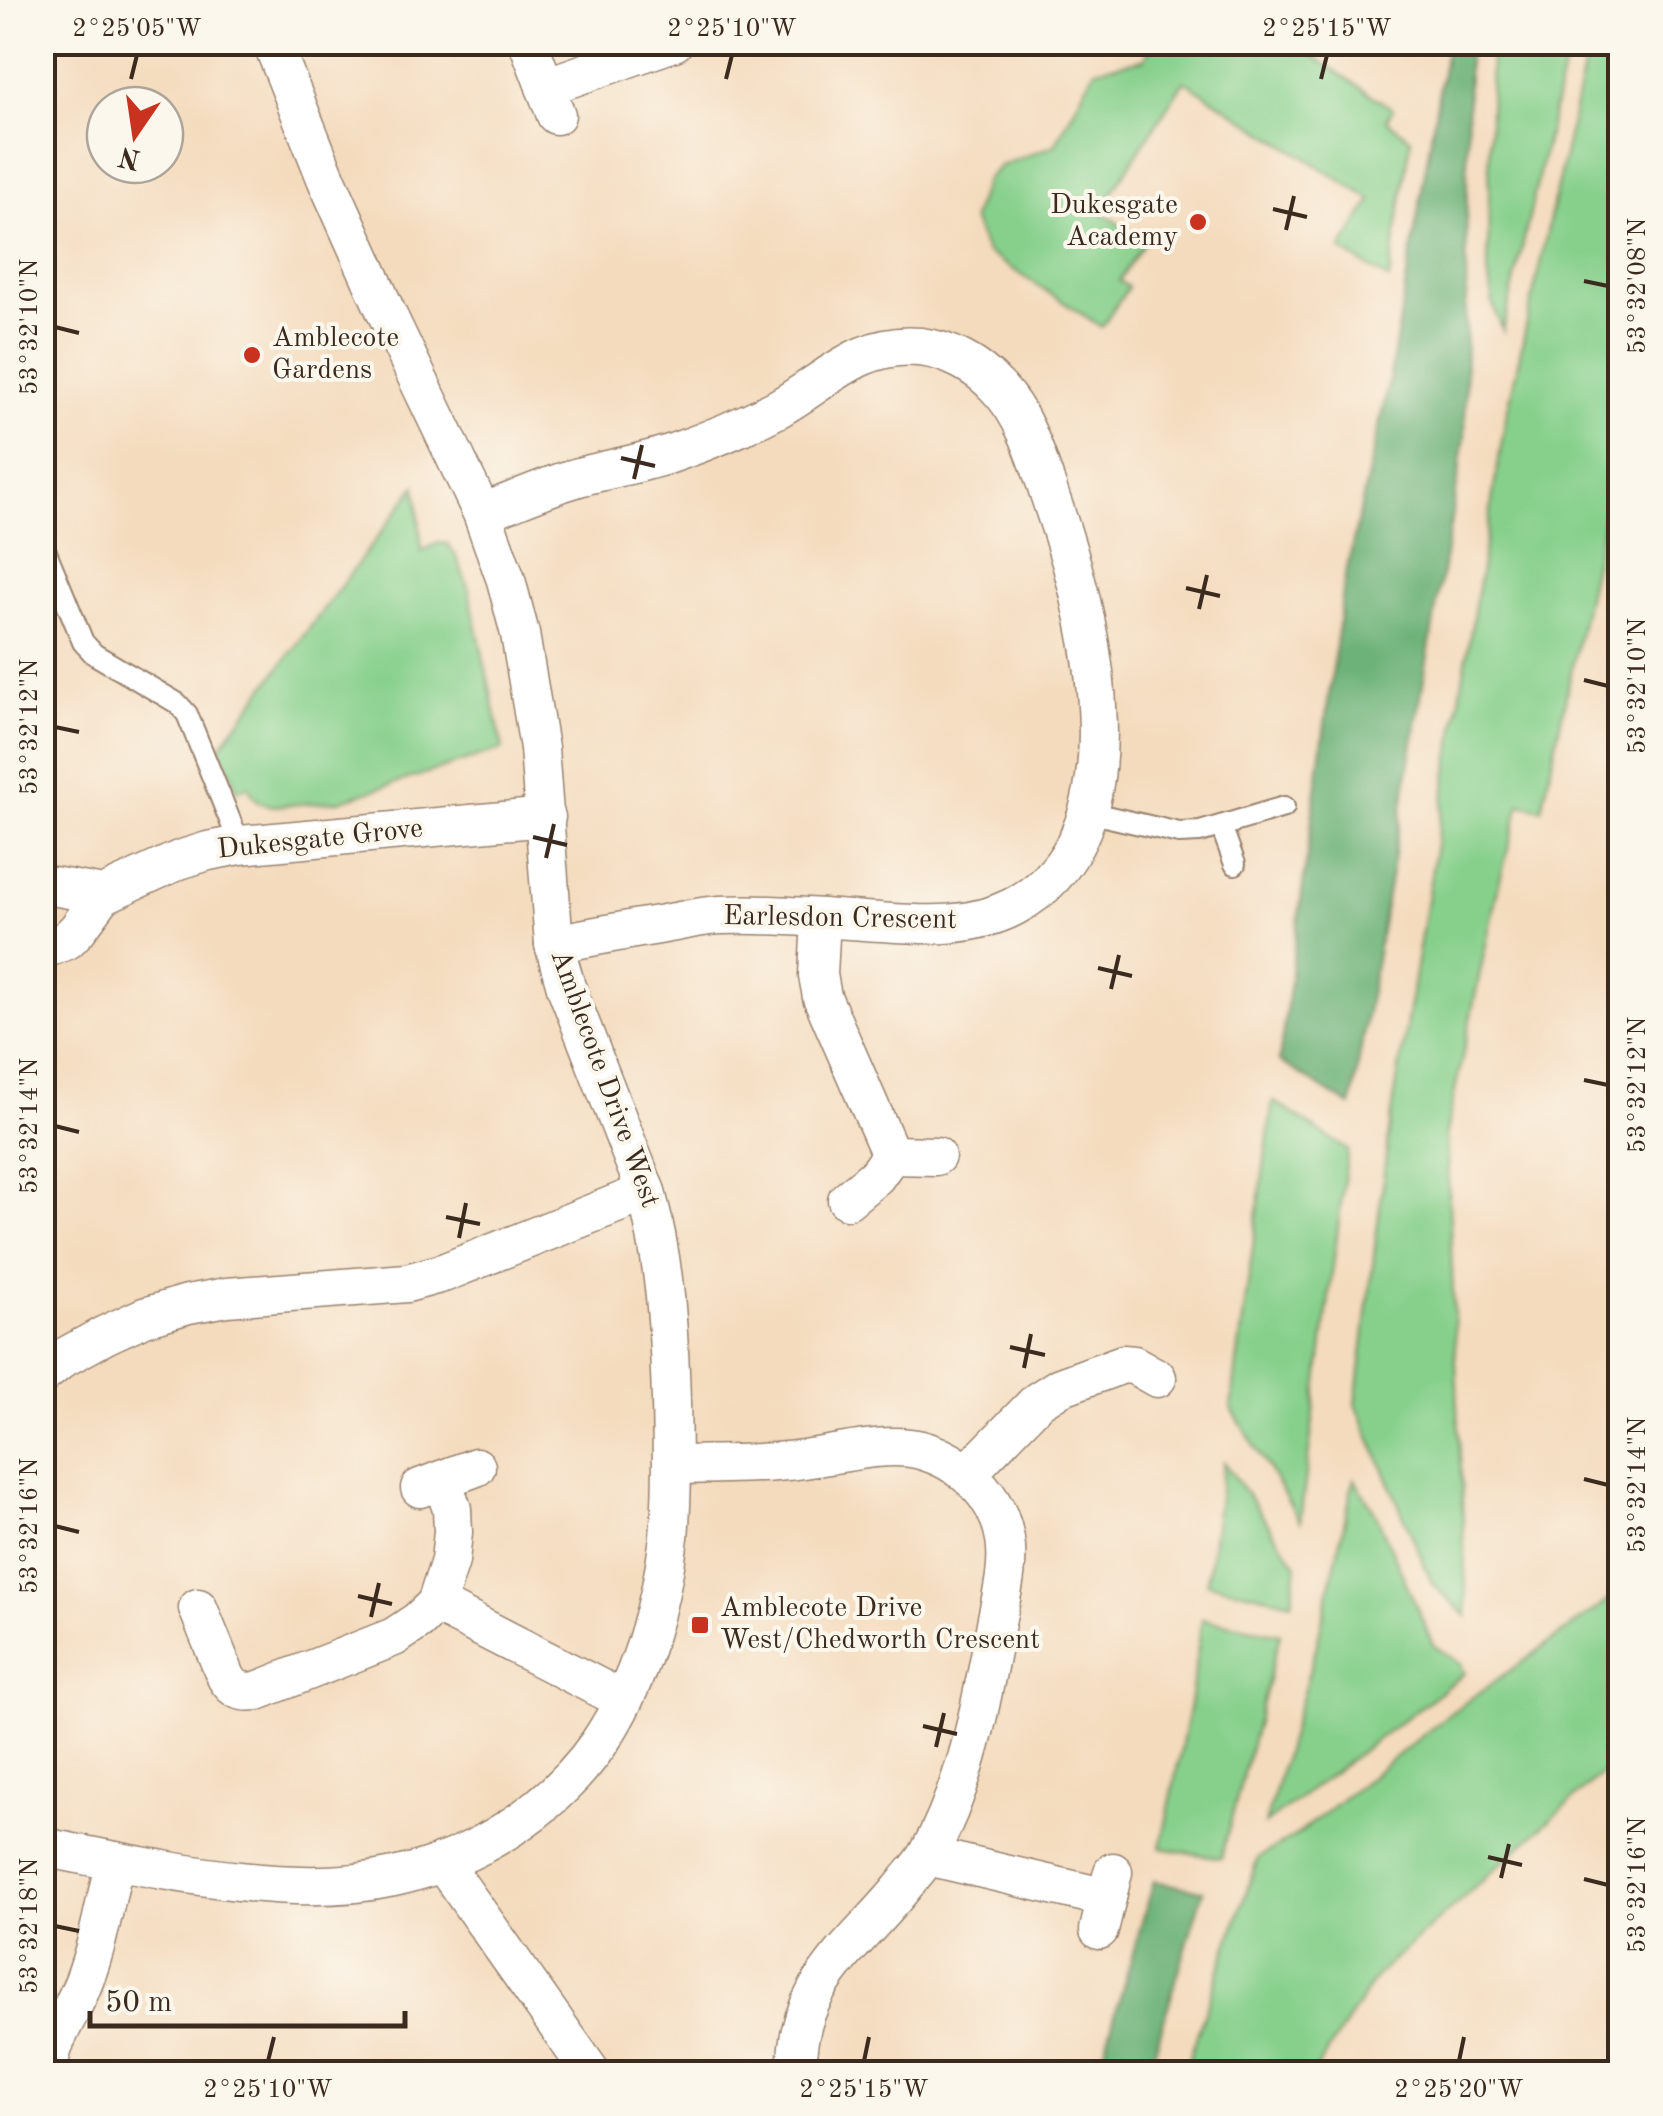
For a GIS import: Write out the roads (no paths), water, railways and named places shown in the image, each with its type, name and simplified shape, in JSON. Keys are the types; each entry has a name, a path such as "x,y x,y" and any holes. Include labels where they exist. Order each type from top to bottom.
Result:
{"street":[{"name":"Amblecote Drive West","path":"42,1848 284,1885 394,1877 442,1862 488,1840 529,1816 598,1744 623,1700 644,1649 668,1539 673,1465 670,1351 662,1262 646,1192 566,987 554,944 539,748 520,634 506,580 482,513 326,178 272,42"},
{"path":"528,42 551,101 674,42"},
{"name":"Earlesdon Crescent","path":"482,513 569,480 671,454 718,435 776,409 864,354 893,346 925,348 956,357 979,371 999,388 1017,415 1037,458 1072,559 1088,624 1096,681 1098,756 1088,812 1073,852 1049,882 1016,906 982,920 938,925 715,916 554,944"},
{"name":"Dukesgate Grove","path":"42,950 66,940 104,895 179,860 208,851 546,817"},
{"path":"42,887 104,895"},
{"path":"821,918 818,975 822,997 891,1154"},
{"path":"891,1154 936,1156"},
{"path":"847,1200 876,1176 891,1154"},
{"path":"42,1375 63,1358 144,1317 227,1297 407,1283 443,1273 646,1192"},
{"path":"967,1474 1038,1401 1060,1387 1123,1364 1134,1365 1157,1378"},
{"path":"673,1465 787,1462 892,1446 918,1449 943,1457 983,1490 997,1512 1005,1539 1006,1572 980,1710 956,1795 928,1856 885,1910 825,1974 809,2004 801,2032 797,2074"},
{"path":"198,1608 226,1677 227,1703 394,1637 436,1604 450,1561 453,1532 446,1478"},
{"path":"436,1604 623,1700"},
{"path":"928,1856 1106,1900"},
{"path":"46,2074 57,2032 92,1960 115,1861"},
{"path":"442,1862 592,2074"}],"lane":[{"path":"42,542 83,642 94,654 178,703 187,714 240,845"},
{"path":"1088,812 1179,833 1200,832 1284,806"},
{"path":"1222,826 1236,864"}],"place":[{"name":"Dukesgate Academy","path":"1198,222"},
{"name":"Amblecote Gardens","path":"252,355"},
{"name":"Amblecote Drive West/Chedworth Crescent","path":"700,1625"}]}
